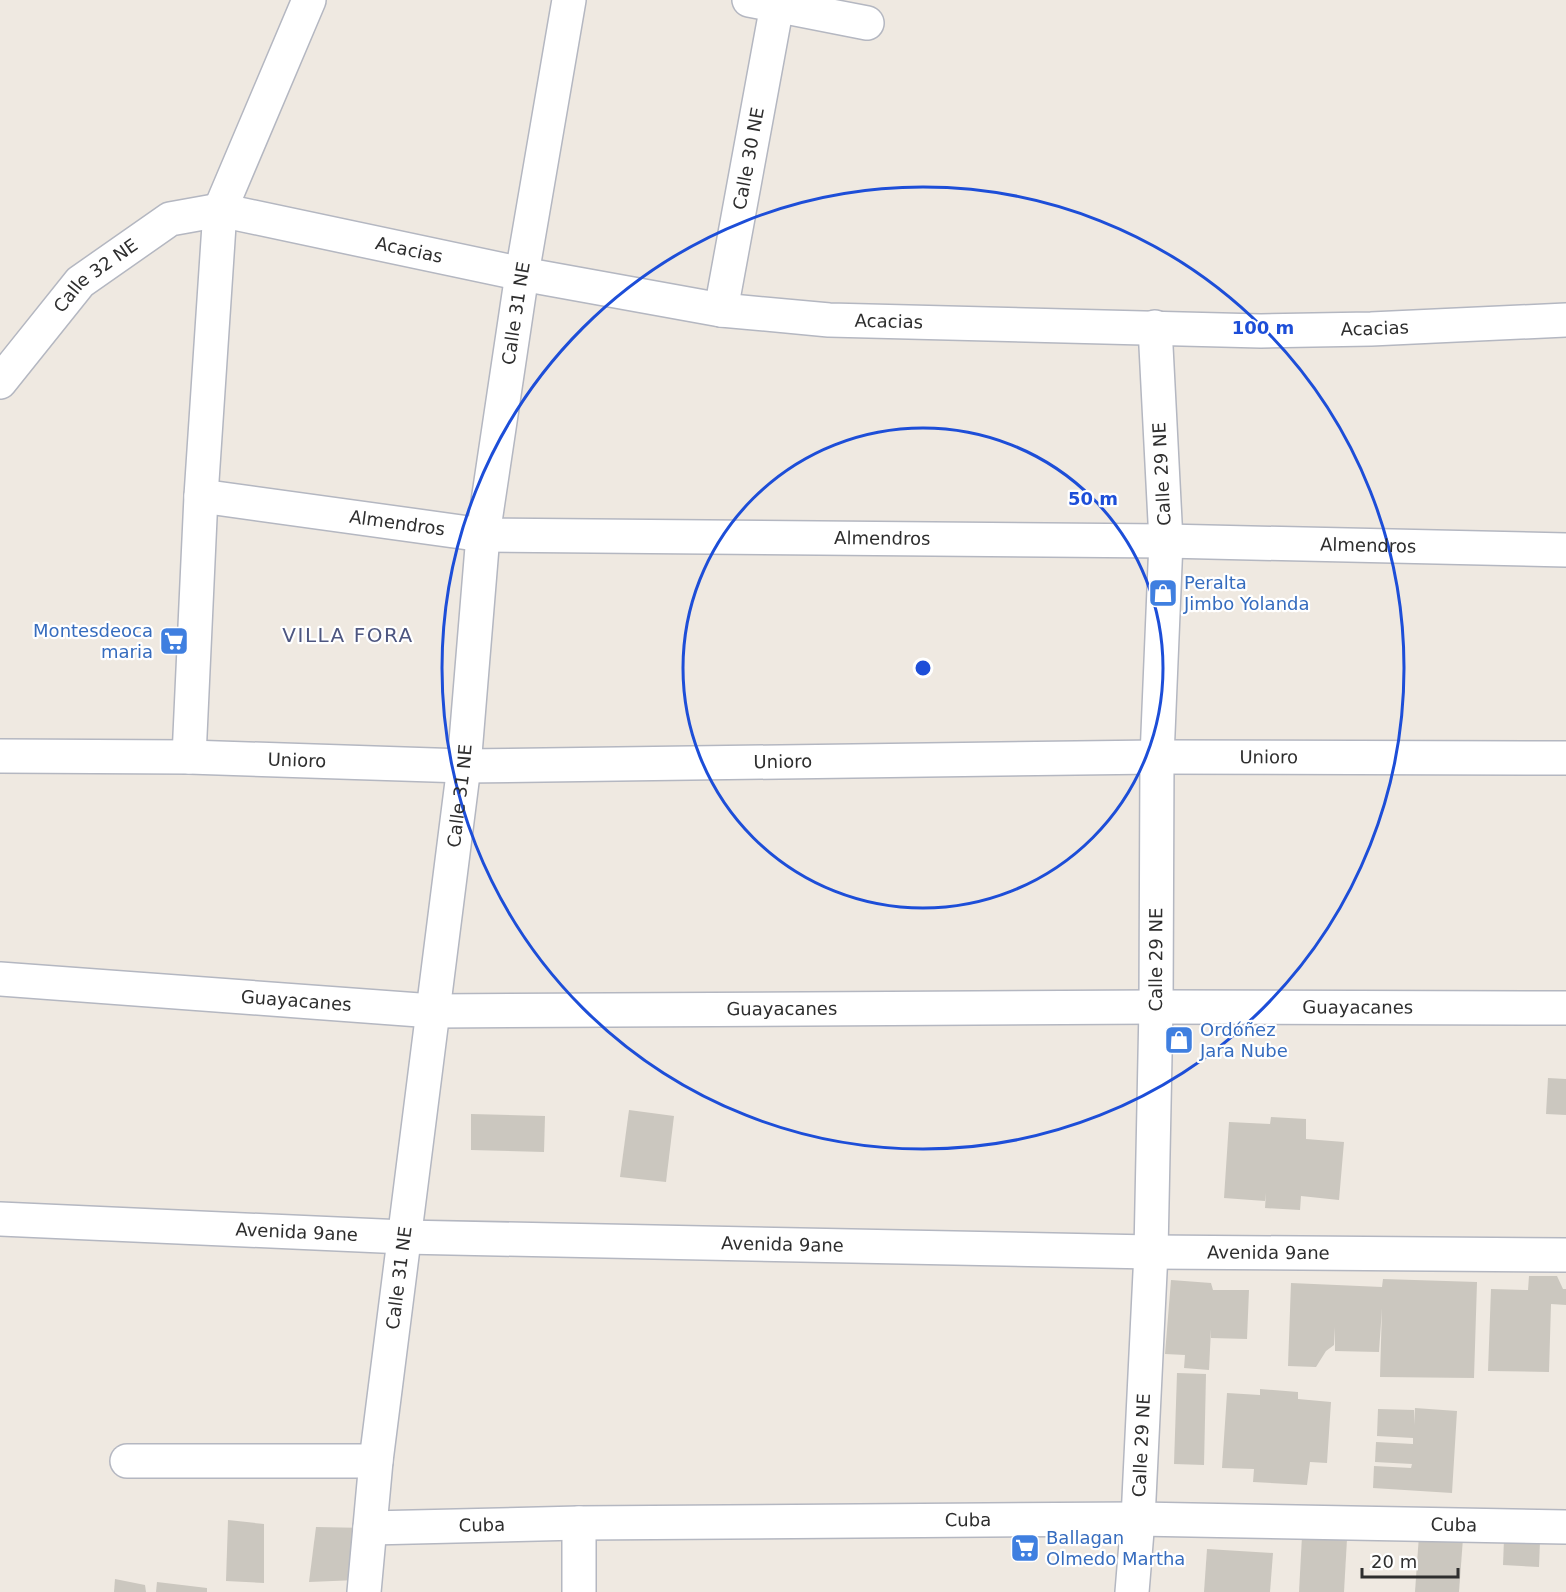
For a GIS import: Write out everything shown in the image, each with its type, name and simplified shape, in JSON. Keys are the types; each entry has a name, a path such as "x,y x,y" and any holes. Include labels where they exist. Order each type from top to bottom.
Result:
{"street":[{"path":"189,757 201,496 220,210 309,0"},
{"name":"Calle 31 NE","path":"364,1592 376,1461 464,766 483,535 522,274 568,0"},
{"path":"763,2 867,23"},
{"name":"Calle 30 NE","path":"721,310 763,2"},
{"name":"Acacias","path":"220,210 522,274 721,310 829,320 1261,331 1371,329 1566,320"},
{"name":"Calle 32 NE","path":"0,381 80,282 170,219 220,210"},
{"name":"Calle 29 NE","path":"1132,1592 1138,1519 1151,1252 1156,1007 1157,757 1166,541 1155,327"},
{"name":"Almendros","path":"201,496 483,535 1166,541 1566,550"},
{"name":"Unioro","path":"0,756 189,757 464,766 1157,757 1566,758"},
{"name":"Guayacanes","path":"0,979 433,1011 1156,1007 1566,1008"},
{"name":"Avenida 9ane","path":"0,1219 404,1237 1151,1252 1566,1255"},
{"path":"127,1461 376,1461"},
{"name":"Cuba","path":"370,1528 579,1523 1138,1519 1566,1527"},
{"path":"579,1523 579,1592"}],"building":[{"path":"1548,1078 1566,1079 1566,1115 1546,1114"},
{"path":"629,1110 674,1116 666,1182 620,1177"},
{"path":"471,1114 545,1116 544,1152 471,1150"},
{"path":"1271,1117 1306,1119 1306,1139 1344,1142 1339,1200 1301,1196 1300,1210 1265,1208 1266,1193 1265,1201 1224,1198 1229,1122 1270,1124"},
{"path":"1529,1276 1557,1276 1563,1289 1566,1289 1566,1305 1551,1304 1549,1372 1488,1371 1491,1289 1528,1290"},
{"path":"1383,1279 1477,1282 1474,1378 1380,1377 1382,1308 1379,1352 1335,1351 1335,1327 1334,1345 1326,1351 1316,1367 1288,1366 1291,1283 1382,1287"},
{"path":"1171,1280 1211,1283 1213,1290 1249,1290 1247,1339 1211,1338 1211,1329 1209,1370 1184,1368 1185,1355 1165,1354"},
{"path":"1177,1373 1206,1374 1204,1465 1174,1464"},
{"path":"1260,1389 1298,1392 1298,1399 1331,1402 1327,1463 1310,1462 1307,1485 1253,1482 1254,1469 1222,1468 1227,1393 1260,1395"},
{"path":"1415,1408 1457,1411 1452,1493 1373,1488 1374,1466 1411,1468 1412,1464 1375,1462 1376,1442 1413,1444 1413,1438 1377,1436 1378,1409 1414,1410 1414,1425"},
{"path":"228,1520 264,1524 264,1583 226,1581"},
{"path":"316,1527 368,1528 357,1580 309,1582"},
{"path":"1419,1535 1463,1538 1459,1592 1415,1592"},
{"path":"1302,1536 1347,1539 1344,1592 1299,1592"},
{"path":"1504,1539 1540,1541 1539,1567 1503,1565"},
{"path":"1207,1549 1273,1553 1270,1592 1204,1592"},
{"path":"115,1579 145,1585 146,1592 114,1592"},
{"path":"157,1582 207,1588 207,1592 156,1592"}],"place":[{"name":"Peralta Jimbo Yolanda","path":"1163,593"},
{"name":"Montesdeoca maria","path":"174,641"},
{"name":"Ordóñez Jara Nube","path":"1179,1040"},
{"name":"Ballagan Olmedo Martha","path":"1025,1548"}],"district":[{"name":"VILLA FORA","path":"348,635"}]}
